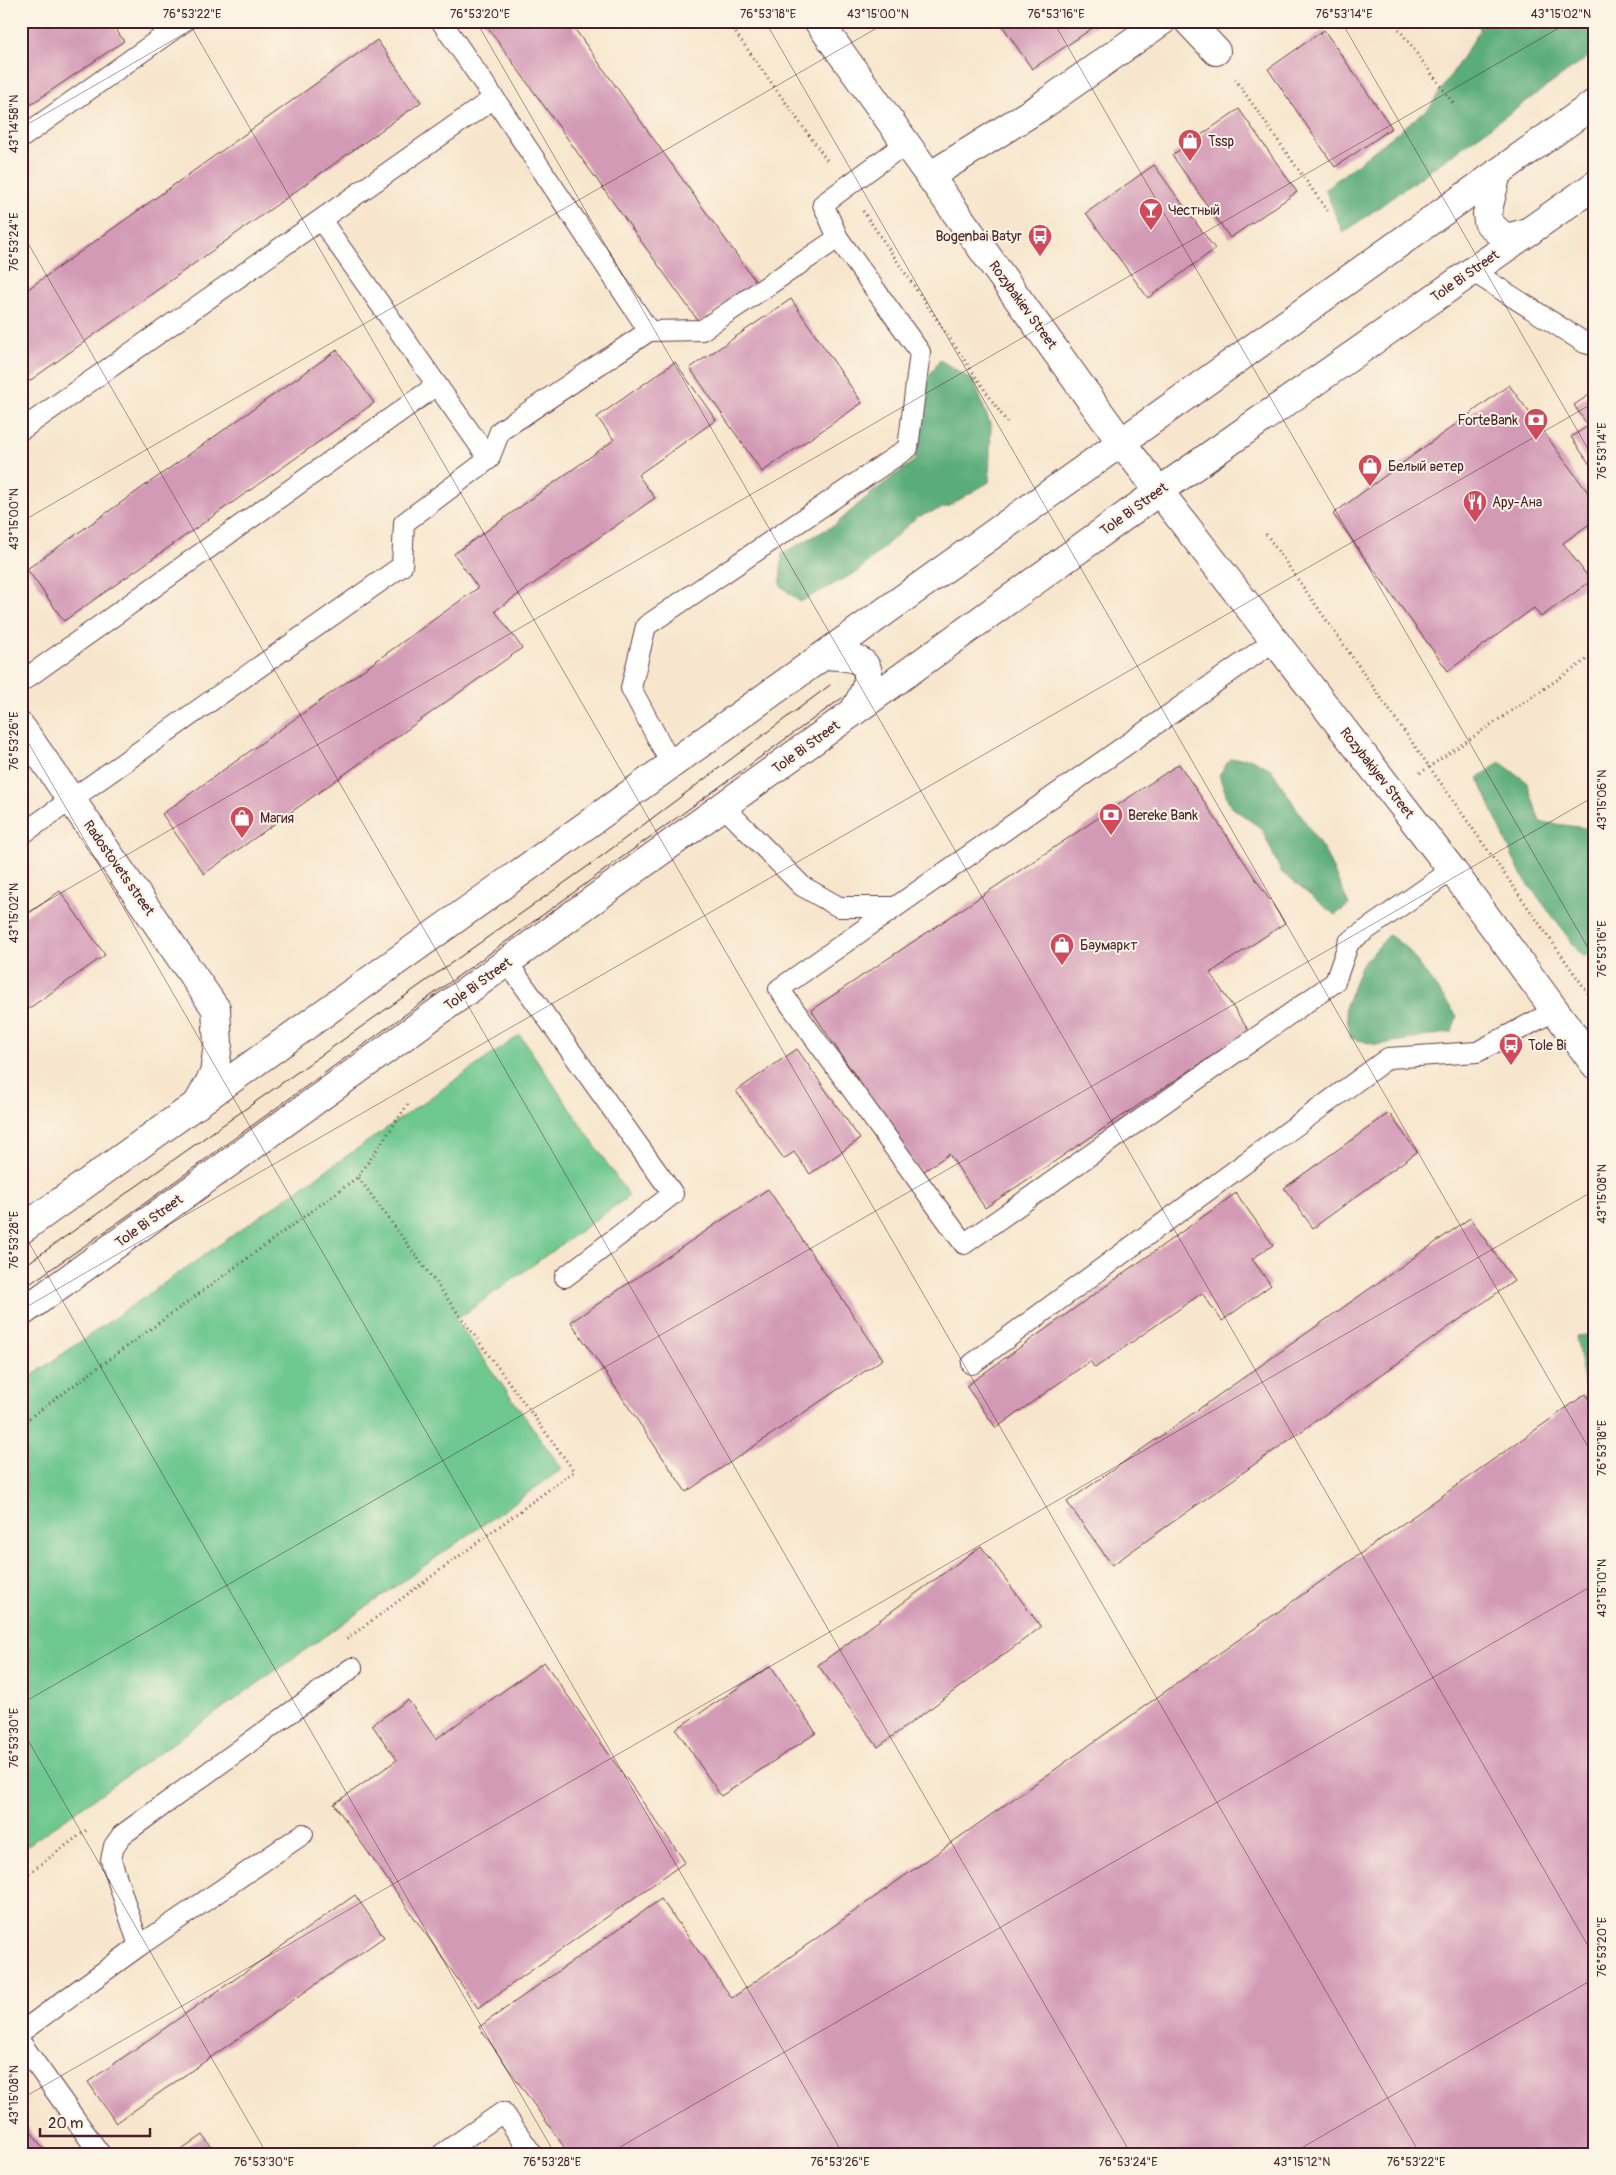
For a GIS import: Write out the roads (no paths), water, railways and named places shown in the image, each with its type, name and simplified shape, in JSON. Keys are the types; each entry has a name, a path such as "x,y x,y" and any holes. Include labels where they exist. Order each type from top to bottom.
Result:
{"main road":[{"name":"Rozybakiev Street","path":"818,21 1158,492"},
{"path":"930,176 1040,107 1162,21"},
{"path":"1188,21 1216,52"},
{"path":"21,1230 1595,103"},
{"path":"1497,173 1487,214 1488,222 1501,235 1511,236 1530,231"},
{"name":"Tole Bi Street","path":"21,1313 1158,492 1595,185"},
{"name":"Rozybakiyev Street","path":"1158,492 1220,569 1274,642 1452,870 1593,1059"},
{"path":"824,655 855,658 864,664 869,676 865,693 853,713"},
{"name":"Radostovets street","path":"21,727 216,1009 218,1044 214,1074 197,1104"}],"lane":[{"path":"21,138 185,21"},
{"path":"440,21 494,98 649,331"},
{"path":"21,430 494,98"},
{"path":"671,764 631,688 646,626 908,448 920,352 838,238 823,204 906,143"},
{"path":"321,220 489,459"},
{"path":"21,835 402,566 404,523 489,459 500,431 649,331 702,330 838,238"},
{"path":"1472,271 1585,343 1595,346"},
{"path":"21,682 437,385"},
{"path":"1274,642 779,989 964,1244 1336,982 1349,942 1452,870"},
{"path":"723,806 802,886 839,907 895,907"},
{"path":"507,962 673,1194 565,1277"},
{"path":"972,1364 1388,1058 1477,1052 1556,1010"},
{"path":"139,1946 111,1860 114,1846 122,1835 352,1668"},
{"path":"21,2032 139,1946 303,1834"},
{"path":"21,2043 100,2154"},
{"path":"442,2154 503,2112 532,2154"}],"tram line":[{"path":"21,1268 591,864 830,685"},
{"path":"21,1290 130,1214 842,698"}],"place":[{"name":"Tssp","path":"1190,162"},
{"name":"Честный","path":"1151,231"},
{"name":"Bogenbai Batyr","path":"1040,257"},
{"name":"ForteBank","path":"1536,441"},
{"name":"Белый ветер","path":"1370,487"},
{"name":"Ару-Ана","path":"1475,523"},
{"name":"Bereke Bank","path":"1111,836"},
{"name":"Магия","path":"242,839"},
{"name":"Баумаркт","path":"1062,966"},
{"name":"Tole Bi","path":"1511,1066"}]}
